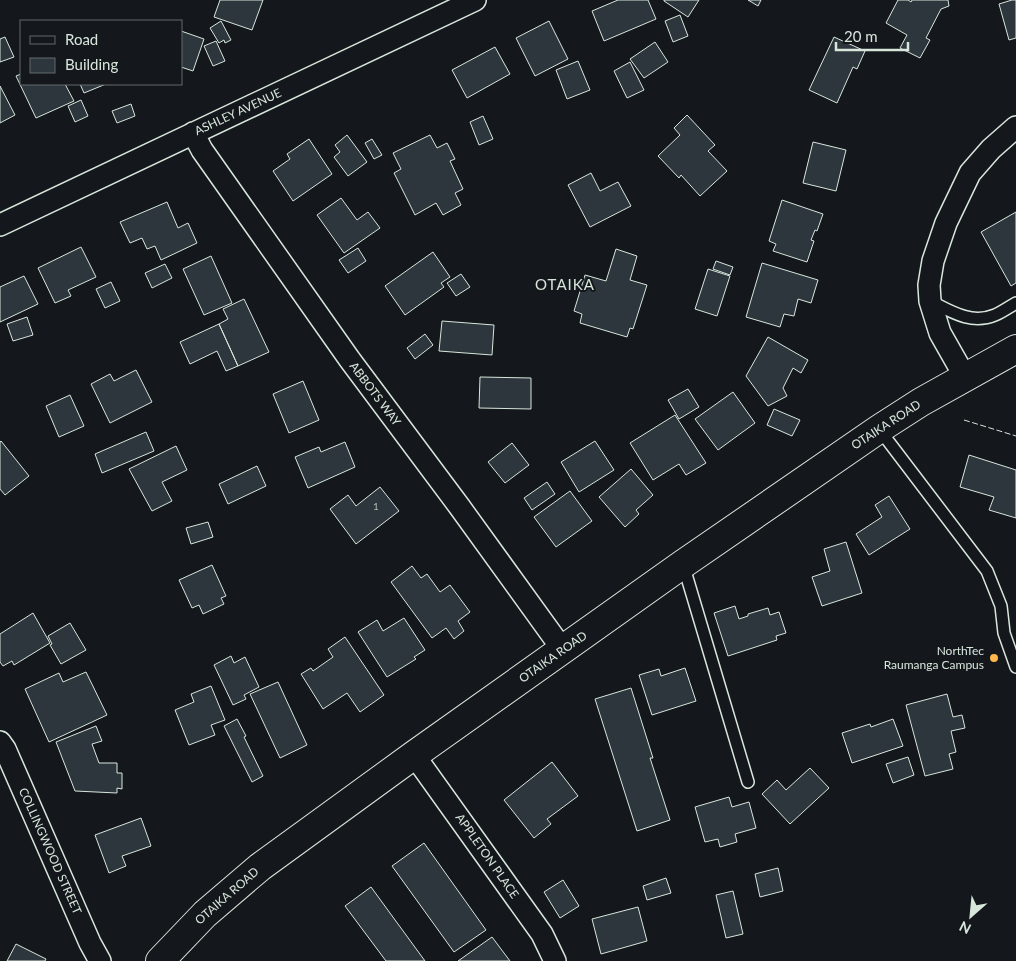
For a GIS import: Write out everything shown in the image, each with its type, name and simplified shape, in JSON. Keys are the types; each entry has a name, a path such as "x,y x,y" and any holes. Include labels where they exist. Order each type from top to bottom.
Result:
{"highway":[{"name":"OTAIKA ROAD","path":"160,961 205,914 260,867 414,755 683,564 879,429 1016,348"}],"street":[{"name":"ASHLEY AVENUE","path":"0,225 475,0"},
{"path":"965,377 940,333 930,301 928,285 933,261 946,223 970,173 991,149 1016,127"},
{"name":"ABBOTS WAY","path":"193,133 202,150 350,360 563,650"},
{"name":"COLLINGWOOD STREET","path":"0,742 5,749 90,943 100,961"},
{"name":"APPLETON PLACE","path":"414,755 542,934 555,961"}],"lane":[{"path":"930,301 963,317 981,318 993,316 1016,303"},
{"path":"879,429 987,571 1001,606 1004,633 1016,667"},
{"path":"683,564 748,782"}],"building":[{"path":"220,0 263,0 252,30 214,17"},
{"path":"618,0 648,0 656,19 604,41 592,11"},
{"path":"664,0 699,0 688,17"},
{"path":"748,0 761,0 758,6"},
{"path":"898,0 908,0 911,2 912,0 948,0 949,6 941,9 926,38 930,40 920,58 900,48 907,35 886,23"},
{"path":"1016,0 1016,38 1009,40 999,4"},
{"path":"680,15 688,36 673,42 665,21"},
{"path":"221,21 231,40 225,43 224,40 219,43 210,28"},
{"path":"549,21 568,59 535,76 516,38"},
{"path":"182,31 204,39 193,71 182,67"},
{"path":"5,37 14,57 0,62 0,39"},
{"path":"834,37 865,51 857,69 853,67 837,103 809,90"},
{"path":"216,41 225,61 213,66 204,46"},
{"path":"655,42 668,62 644,78 630,59"},
{"path":"495,47 510,74 467,98 452,70"},
{"path":"578,61 590,90 567,99 556,70"},
{"path":"630,62 644,90 627,98 614,71"},
{"path":"20,74 20,84 16,76"},
{"path":"20,85 66,85 74,101 36,118"},
{"path":"80,85 104,85 84,93"},
{"path":"0,86 15,115 0,123"},
{"path":"81,100 88,116 75,122 68,106"},
{"path":"131,104 135,116 117,123 112,111"},
{"path":"687,115 715,145 708,151 727,171 700,196 681,175 679,178 658,156 680,135 674,128"},
{"path":"483,116 493,139 479,145 470,122"},
{"path":"347,135 367,162 348,176 334,157 340,152 335,145"},
{"path":"430,135 437,148 447,143 455,159 450,161 463,189 455,193 461,205 443,215 436,203 415,215 394,173 401,169 393,153"},
{"path":"309,139 332,174 293,201 273,171 290,159 287,154"},
{"path":"372,139 382,155 374,159 365,143"},
{"path":"813,142 846,150 836,191 803,183"},
{"path":"591,173 600,191 618,182 631,206 590,227 568,185"},
{"path":"341,198 357,220 368,212 380,228 344,253 317,215"},
{"path":"782,200 823,214 817,231 815,230 811,240 814,241 807,262 773,251 776,244 769,241"},
{"path":"167,202 178,228 188,223 197,243 161,260 155,246 147,249 142,238 130,243 120,222"},
{"path":"1016,212 1016,283 1011,286 981,232"},
{"path":"81,247 96,277 68,290 71,296 55,303 38,268"},
{"path":"358,248 366,261 348,273 339,260"},
{"path":"616,249 637,256 630,280 647,285 633,329 630,328 627,337 580,323 582,314 574,311 585,275 606,281"},
{"path":"433,252 450,277 441,283 444,287 405,315 385,286"},
{"path":"211,256 232,303 204,315 183,269"},
{"path":"716,261 733,267 730,275 713,269"},
{"path":"762,263 818,280 811,303 798,299 794,316 784,314 780,327 746,317"},
{"path":"165,264 172,278 152,288 145,273"},
{"path":"708,269 730,276 717,316 695,309"},
{"path":"461,274 470,287 456,296 447,283"},
{"path":"24,276 38,304 0,322 0,287"},
{"path":"111,282 120,301 105,308 96,289"},
{"path":"244,299 269,352 238,366 219,324 228,319 223,309"},
{"path":"27,317 33,335 13,341 7,324"},
{"path":"442,321 494,325 492,355 439,351"},
{"path":"219,324 238,366 226,371 217,351 190,364 180,342"},
{"path":"425,334 433,345 415,359 407,348"},
{"path":"768,337 808,360 801,373 793,368 783,388 787,396 768,406 746,376"},
{"path":"136,370 152,402 110,423 91,384 110,374 114,381"},
{"path":"480,377 531,378 531,409 479,408"},
{"path":"303,381 319,420 289,433 273,394"},
{"path":"688,389 699,407 679,419 668,400"},
{"path":"733,392 755,423 718,450 695,419"},
{"path":"70,395 84,426 59,437 46,406"},
{"path":"774,409 800,420 792,436 767,425"},
{"path":"675,415 706,463 686,475 679,464 653,480 630,443"},
{"path":"146,432 154,451 102,473 95,454"},
{"path":"1,441 29,476 5,495 0,489"},
{"path":"595,441 614,470 579,492 561,462"},
{"path":"345,442 355,467 308,488 295,457 319,447 321,452"},
{"path":"512,443 529,465 505,483 488,462"},
{"path":"176,446 187,470 162,482 172,501 152,511 129,469"},
{"path":"969,455 1016,470 1016,518 989,510 994,497 960,487"},
{"path":"257,466 266,486 228,504 219,484"},
{"path":"631,469 653,495 636,510 639,514 625,527 599,497"},
{"path":"547,482 555,494 532,510 524,498"},
{"path":"380,487 399,511 356,544 330,509 348,495 356,506"},
{"path":"570,491 592,521 556,547 534,517"},
{"path":"889,496 910,529 869,555 856,534 882,517 875,505"},
{"path":"208,522 213,537 191,544 186,528"},
{"path":"846,542 862,593 822,606 812,577 830,571 824,549"},
{"path":"212,565 226,596 221,598 224,604 203,614 199,605 192,608 179,580"},
{"path":"412,566 421,578 427,574 440,592 450,585 470,612 458,621 464,631 454,639 446,628 432,638 391,582"},
{"path":"735,606 739,619 768,608 770,615 779,612 786,633 776,636 777,640 728,656 714,613"},
{"path":"33,613 50,643 14,665 12,661 3,666 0,662 0,634"},
{"path":"404,618 425,650 414,657 416,659 387,677 358,632 377,620 383,631"},
{"path":"70,623 86,650 61,664 50,645 52,644 48,636"},
{"path":"345,637 384,695 360,712 347,693 323,709 301,674 311,668 313,671 333,657 328,649"},
{"path":"231,656 234,663 245,657 259,687 244,695 246,699 233,705 214,665"},
{"path":"685,668 696,701 652,715 639,675 659,669 661,676"},
{"path":"86,672 107,715 49,742 25,689 59,673 63,682"},
{"path":"278,682 307,745 280,758 250,694"},
{"path":"211,686 225,720 211,725 215,735 189,745 175,710 194,702 191,694"},
{"path":"631,688 653,758 650,758 670,820 637,831 595,699"},
{"path":"947,694 953,717 962,715 965,728 951,731 956,752 949,754 953,769 925,776 906,705"},
{"path":"237,719 263,776 252,782 224,726"},
{"path":"893,719 903,746 852,763 842,733 870,724 871,727"},
{"path":"96,726 102,741 92,744 99,763 117,763 117,773 122,773 122,789 117,788 117,793 75,791 56,742"},
{"path":"908,757 914,775 893,783 886,764"},
{"path":"552,762 578,796 547,819 551,824 534,838 504,800"},
{"path":"810,768 829,788 790,824 762,794 777,780 786,790"},
{"path":"729,797 732,807 749,802 756,828 735,834 737,842 720,847 718,839 705,842 695,807"},
{"path":"141,818 151,846 122,856 126,866 109,873 95,835"},
{"path":"424,843 486,930 454,952 392,866"},
{"path":"778,868 783,891 760,897 755,874"},
{"path":"666,878 671,893 647,900 643,886"},
{"path":"563,880 579,906 560,918 544,892"},
{"path":"371,887 425,961 386,961 345,906"},
{"path":"733,891 743,934 726,938 716,895"},
{"path":"638,907 647,941 601,954 592,919"},
{"path":"492,937 510,961 458,961"},
{"path":"16,944 46,959 45,961 7,961"}],"fence":[{"path":"964,420 1016,436"}],"place":[{"name":"NorthTec Raumanga Campus","path":"994,658"}],"district":[{"name":"OTAIKA","path":"565,285"}]}
